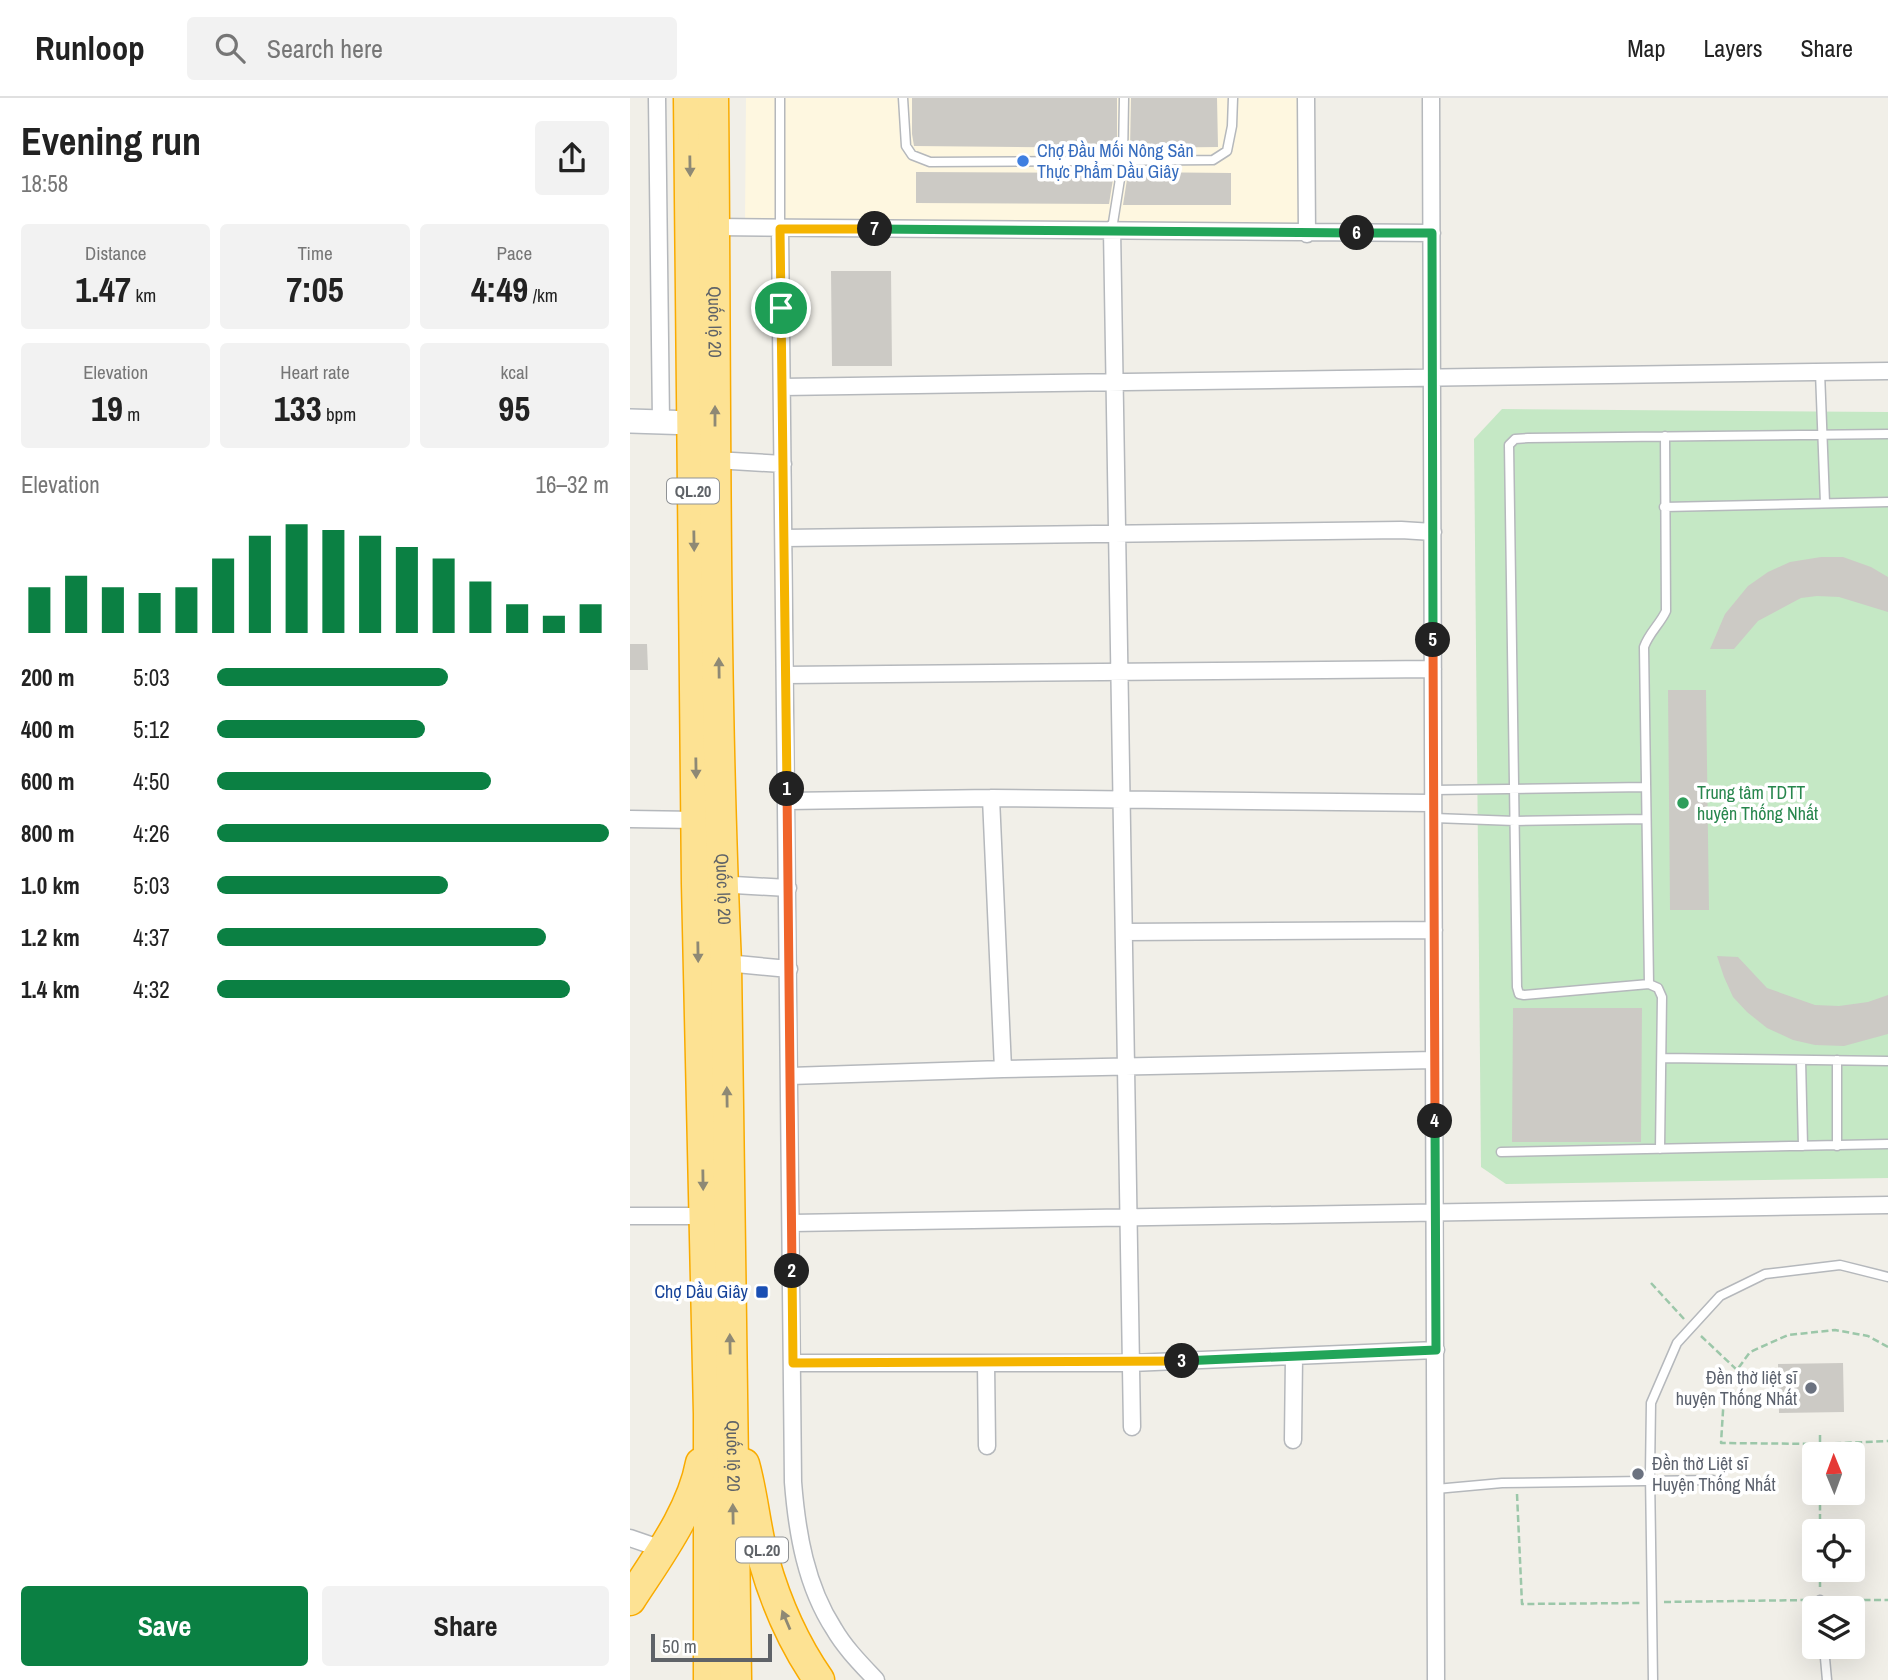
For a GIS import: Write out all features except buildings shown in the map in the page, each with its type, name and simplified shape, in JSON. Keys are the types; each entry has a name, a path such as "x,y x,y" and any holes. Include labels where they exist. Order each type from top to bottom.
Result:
{"highway":[{"name":"Quốc lộ 20","path":"689,98 696,820 726,963 720,1413 709,1680"},
{"name":"Quốc lộ 20","path":"713,98 715,460 704,1216 720,1413 736,1680"},
{"name":"QL.20","path":"630,1600 662,1549 696,1486 720,1413"},
{"name":"QL.20","path":"720,1413 752,1496 764,1559 776,1596 796,1644 819,1680"}],"street":[{"path":"657,98 661,422"},
{"path":"1306,98 1307,234"},
{"path":"1431,98 1436,1680"},
{"path":"714,227 1432,233"},
{"path":"780,229 793,1482 795,1510 808,1572 818,1600 833,1629 876,1680"},
{"path":"1112,229 1132,1427"},
{"path":"782,387 1888,371"},
{"path":"630,421 692,423"},
{"path":"715,460 783,464"},
{"path":"784,538 1401,530 1433,532"},
{"path":"785,675 1433,669"},
{"path":"787,801 991,798 1432,804"},
{"path":"991,798 1003,1069"},
{"path":"630,819 696,820"},
{"path":"710,884 788,888"},
{"path":"1124,932 1434,930"},
{"path":"726,963 789,969"},
{"path":"790,1076 1434,1060"},
{"path":"792,1223 1888,1205"},
{"path":"630,1216 704,1216"},
{"path":"793,1363 1131,1363 1436,1350"},
{"path":"1293,1440 1294,1357"},
{"path":"986,1363 987,1446"},
{"path":"630,1538 662,1549"}],"lane":[{"path":"780,98 780,229"},
{"path":"903,98 906,146 912,155 930,162 1213,160 1227,151 1232,126 1233,98"},
{"path":"1112,229 1123,160 1124,98"},
{"path":"1820,372 1825,503"},
{"path":"1660,1149 1663,1058 1662,997 1658,988 1649,984 1524,995 1519,993 1517,987 1509,445 1515,439 1528,438 1888,433"},
{"path":"1649,984 1644,647 1647,637 1666,611 1665,436"},
{"path":"1664,507 1888,502"},
{"path":"1432,804 1514,789 1646,787"},
{"path":"1432,804 1515,821 1646,819"},
{"path":"1663,1058 1888,1061"},
{"path":"1801,1060 1803,1146"},
{"path":"1837,1146 1838,1060"},
{"path":"1501,1152 1888,1144"},
{"path":"1653,1680 1651,1403 1677,1343 1720,1296 1765,1274 1840,1265 1888,1277"},
{"path":"1436,1489 1502,1483 1713,1480"},
{"path":"1825,1659 1827,1680"}],"path":[{"path":"1802,1444 1721,1443 1724,1395 1750,1352 1788,1335 1835,1329 1868,1336 1888,1347"},
{"path":"1820,1435 1820,1442"},
{"path":"1865,1442 1888,1441"}],"shaded area":[{"name":"Chợ Đầu Mối Nông Sản Thực Phẩm Dầu Giây","path":"746,98 1302,98 1301,224 745,224"}],"green space":[{"name":"Trung tâm TDTT huyện Thống Nhất","path":"1502,409 1888,412 1888,1178 1506,1184 1481,1167 1474,439"}],"place":[{"name":"Chợ Đầu Mối Nông Sản Thực Phẩm Dầu Giây","path":"1023,161"},
{"name":"Trung tâm TDTT huyện Thống Nhất","path":"1683,803"},
{"name":"Chợ Dầu Giây","path":"762,1292"},
{"name":"Đền thờ liệt sĩ huyện Thống Nhất","path":"1811,1388"},
{"name":"Đền thờ Liệt sĩ Huyện Thống Nhất","path":"1638,1474"}],"route":[{"path":"780,229 1432,233 1436,1350 1131,1363 793,1363 781,308 780,229"}]}
